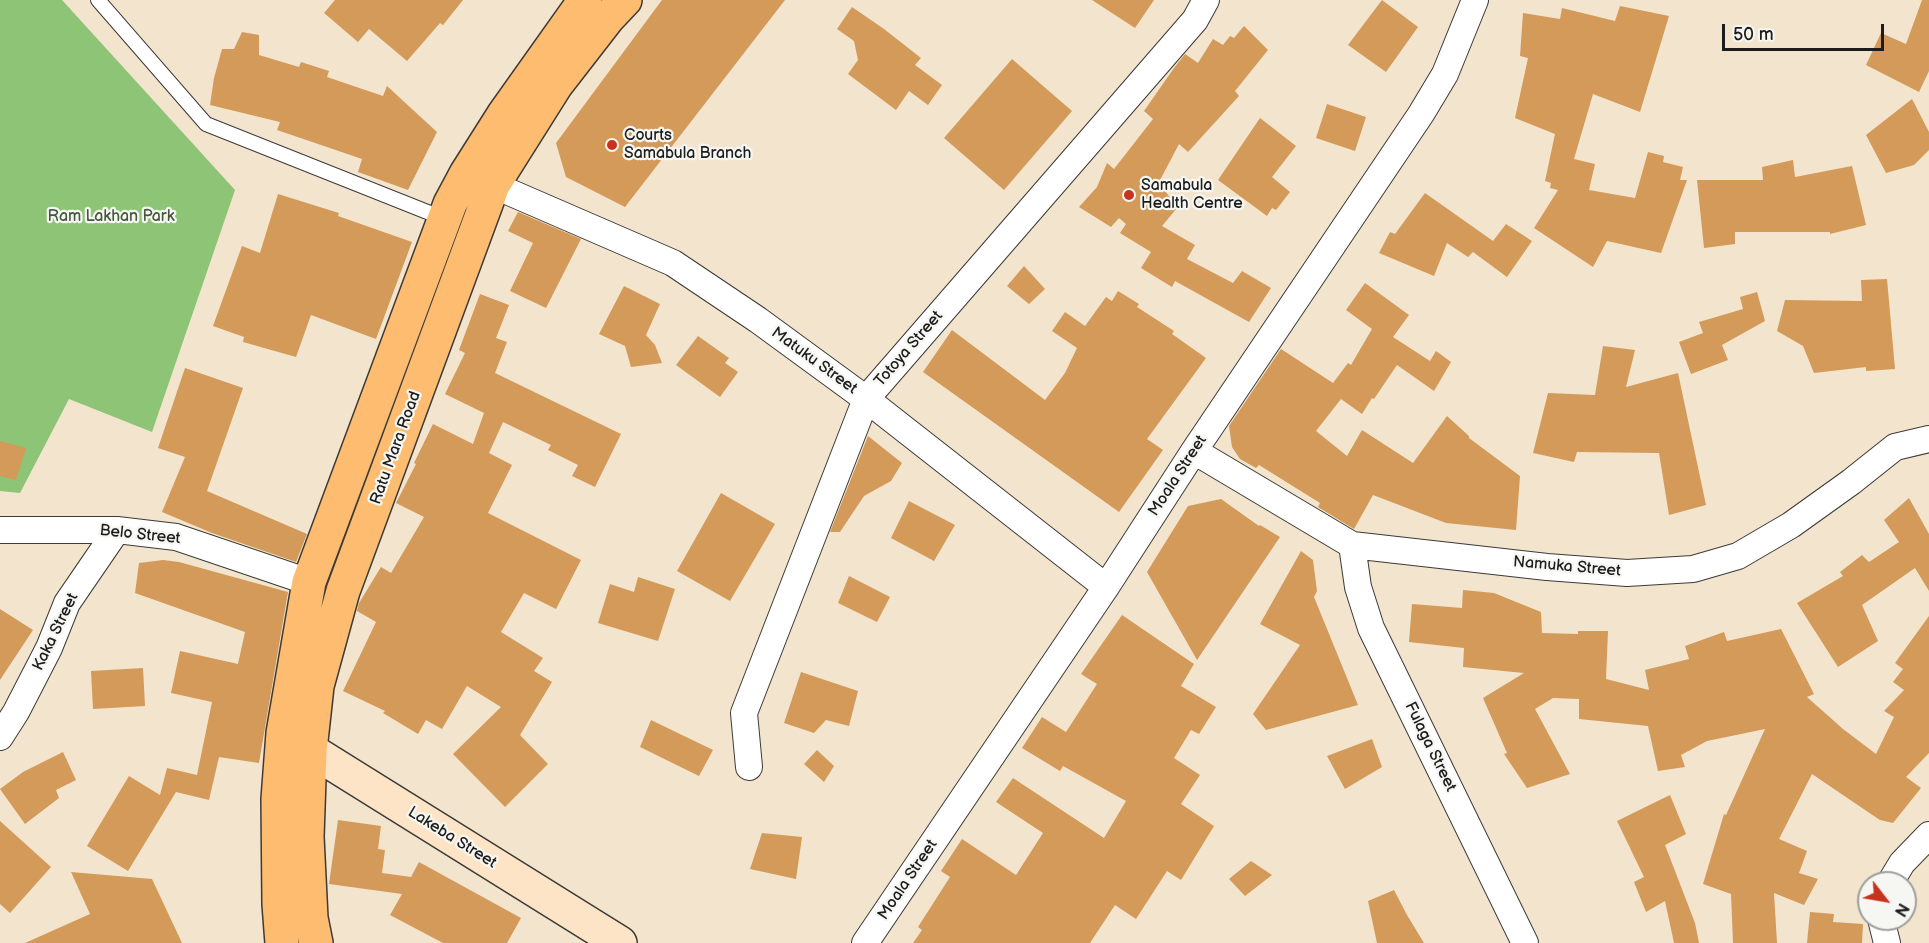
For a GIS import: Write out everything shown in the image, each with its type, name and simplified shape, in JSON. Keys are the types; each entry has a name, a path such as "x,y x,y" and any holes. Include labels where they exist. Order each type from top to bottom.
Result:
{"highway":[{"name":"Ratu Mara Road","path":"316,943 311,918 307,837 297,742 309,582 445,219 466,174 517,95 585,0"},
{"name":"Ratu Mara Road","path":"282,943 279,904 278,799 317,686 343,591 493,185 556,85 608,18 625,0"},
{"path":"309,582 343,591"}],"main road":[{"name":"Lakeba Street","path":"297,742 620,943"}],"street":[{"name":"Totoya Street","path":"749,767 744,713 866,399 1195,20 1206,0"},
{"name":"Moala Street","path":"865,943 1106,587 1194,451 1421,114 1445,74 1475,0"},
{"name":"Matuku Street","path":"493,185 673,263 758,320 866,399 1106,587"},
{"name":"Namuka Street","path":"1194,451 1352,545 1547,567 1627,573 1693,569 1738,556 1791,525 1851,483 1895,447 1929,439"},
{"name":"Belo Street","path":"0,530 117,530 176,537 309,582"},
{"name":"Kaka Street","path":"0,737 16,712 49,648 67,603 117,530"},
{"name":"Fulaga Street","path":"1352,545 1358,587 1371,628 1525,943"},
{"path":"1897,871 1929,835"}],"lane":[{"path":"98,0 206,124 445,219"}],"green space":[{"name":"Ram Lakhan Park","path":"0,0 62,0 235,190 152,432 69,399 20,493 0,491"}],"building":[{"path":"335,0 463,0 443,25 440,23 407,61 369,29 358,42 324,13"},
{"path":"662,0 785,0 625,207 566,177 556,143"},
{"path":"1092,0 1154,0 1135,28"},
{"path":"1382,0 1418,27 1386,72 1348,45"},
{"path":"1922,0 1929,0 1929,71 1919,92 1866,65 1881,33 1906,44"},
{"path":"1620,6 1669,16 1640,112 1593,94 1574,159 1595,164 1589,190 1635,198 1648,152 1664,156 1663,162 1683,167 1680,180 1687,180 1661,253 1607,241 1593,267 1534,228 1558,190 1550,188 1551,183 1545,181 1555,134 1515,118 1528,58 1520,56 1523,13 1560,19 1562,8 1615,21"},
{"path":"852,7 921,58 915,65 942,85 928,105 909,91 896,110 848,74 858,60 854,41 837,29"},
{"path":"1244,26 1268,50 1235,91 1239,96 1188,152 1179,144 1159,182 1177,208 1162,226 1195,245 1187,259 1233,283 1242,271 1271,288 1249,322 1175,281 1172,287 1141,268 1151,252 1120,233 1126,224 1119,218 1111,227 1079,207 1097,187 1107,163 1114,169 1153,119 1144,111 1185,54 1198,63 1213,39 1223,45 1230,36 1234,38"},
{"path":"242,32 259,35 259,55 299,67 301,62 329,71 327,77 383,96 387,86 437,132 408,190 358,172 362,159 277,130 280,122 210,105 222,49 234,49"},
{"path":"1012,59 1072,111 1004,190 944,138"},
{"path":"1912,99 1929,132 1929,150 1914,165 1886,173 1866,135"},
{"path":"1327,104 1366,117 1355,151 1316,138"},
{"path":"1260,118 1296,146 1272,177 1290,192 1276,210 1272,208 1267,216 1218,180"},
{"path":"1793,160 1795,177 1852,166 1866,225 1830,234 1830,232 1735,232 1735,244 1704,248 1697,180 1763,180 1762,167"},
{"path":"1425,193 1493,241 1506,224 1532,241 1507,277 1473,252 1468,257 1447,243 1434,276 1379,253 1390,232 1395,234"},
{"path":"278,194 339,213 338,216 412,242 376,339 311,315 296,357 243,342 244,337 213,326 242,246 260,253"},
{"path":"518,212 581,239 546,308 510,291 533,243 508,231"},
{"path":"1024,266 1045,289 1029,304 1007,286"},
{"path":"1887,279 1895,369 1866,371 1866,367 1814,373 1803,346 1777,331 1785,300 1862,301 1861,280"},
{"path":"1365,283 1409,315 1393,337 1430,361 1436,351 1451,362 1434,391 1397,365 1362,414 1341,399 1316,431 1347,456 1362,430 1413,463 1447,416 1469,438 1520,476 1516,530 1446,523 1373,495 1354,529 1318,507 1320,503 1259,465 1256,468 1240,459 1232,447 1229,426 1281,349 1333,383 1348,363 1351,365 1372,329 1346,310"},
{"path":"624,286 660,304 646,335 655,345 662,363 631,367 625,346 599,334"},
{"path":"1118,291 1139,304 1137,307 1174,331 1172,334 1206,358 1147,439 1163,450 1119,512 923,372 952,330 1045,400 1065,373 1077,348 1052,331 1065,312 1085,326 1106,297 1112,301"},
{"path":"1757,292 1765,321 1722,345 1728,360 1691,374 1679,342 1703,333 1699,322 1743,309 1740,297"},
{"path":"480,294 509,305 496,338 507,342 495,373 621,434 595,487 572,476 578,465 548,450 551,445 503,422 489,453 512,465 488,513 581,560 556,609 524,593 501,632 543,658 534,671 552,682 520,735 548,764 505,807 453,754 501,707 467,686 442,729 426,720 418,734 383,713 385,711 343,691 376,622 357,611 359,603 381,567 391,573 424,517 396,503 433,424 473,444 484,413 445,394 465,353 459,350"},
{"path":"698,336 729,358 725,363 738,372 720,397 676,365"},
{"path":"1603,346 1635,350 1626,387 1678,373 1706,505 1669,515 1659,453 1577,452 1574,462 1533,453 1548,393 1595,395"},
{"path":"185,368 243,388 207,491 307,534 296,562 212,533 162,512 185,457 158,448"},
{"path":"868,436 902,463 891,481 864,496 840,532 830,532"},
{"path":"0,441 26,448 16,480 0,476"},
{"path":"721,493 775,524 730,601 677,571"},
{"path":"1909,498 1929,534 1929,591 1915,568 1862,605 1878,641 1838,667 1797,603 1843,576 1840,572 1862,555 1869,562 1899,542 1884,520"},
{"path":"1221,499 1259,526 1280,537 1197,660 1147,572 1188,506"},
{"path":"909,501 955,525 934,561 891,538"},
{"path":"1301,551 1313,560 1317,591 1314,597 1358,705 1266,730 1253,714 1300,645 1260,624"},
{"path":"163,560 179,562 288,592 259,763 219,757 209,800 176,792 128,871 87,846 129,776 160,795 167,768 197,775 212,702 171,693 180,651 238,664 245,632 135,593 139,563"},
{"path":"849,576 890,597 877,622 838,603"},
{"path":"638,577 675,589 658,641 598,623 610,584 634,592"},
{"path":"1463,590 1494,593 1541,612 1542,633 1578,634 1578,631 1608,631 1606,679 1649,690 1645,670 1689,659 1685,646 1724,632 1727,641 1781,629 1814,694 1807,697 1876,754 1894,717 1884,711 1904,690 1893,682 1903,669 1895,663 1929,616 1929,753 1906,777 1921,788 1893,823 1880,820 1812,774 1779,839 1807,851 1799,873 1818,879 1804,905 1774,893 1777,943 1733,943 1731,894 1703,884 1724,814 1726,815 1765,729 1707,741 1681,755 1685,767 1658,771 1648,726 1579,719 1579,699 1553,698 1535,709 1570,774 1527,788 1504,754 1507,753 1483,698 1524,673 1463,667 1464,648 1409,642 1412,604 1462,608"},
{"path":"0,609 33,630 0,680"},
{"path":"1122,615 1194,664 1181,686 1216,707 1199,734 1191,730 1174,758 1200,775 1181,804 1214,826 1181,880 1167,871 1136,919 1115,905 1090,943 913,943 922,930 918,927 950,877 941,871 962,839 1016,875 1043,833 996,802 1013,778 1104,838 1126,801 1063,766 1060,771 1022,748 1042,717 1066,732 1097,684 1081,674"},
{"path":"143,668 145,706 93,709 91,671"},
{"path":"801,672 858,691 849,726 826,720 814,733 784,723"},
{"path":"651,720 713,750 699,776 640,747"},
{"path":"1372,739 1382,767 1345,789 1327,756"},
{"path":"817,750 834,766 824,782 804,764"},
{"path":"63,752 76,780 56,790 59,798 25,824 0,789 23,772"},
{"path":"1670,795 1686,834 1665,845 1695,923 1699,943 1674,943 1665,901 1646,912 1634,882 1644,877 1617,821"},
{"path":"338,820 381,826 378,849 385,850 382,873 411,877 419,862 521,918 507,943 443,943 390,915 402,894 329,884"},
{"path":"0,821 51,867 10,913 0,904"},
{"path":"762,833 802,837 796,879 750,869"},
{"path":"1251,861 1272,875 1245,896 1229,879"},
{"path":"71,872 152,879 182,943 25,943 90,914"},
{"path":"1394,890 1424,943 1377,943 1368,901"},
{"path":"1810,912 1834,914 1833,922 1857,924 1857,931 1863,931 1862,943 1807,943"}],"place":[{"name":"Courts Samabula Branch","path":"612,145"},
{"name":"Samabula Health Centre","path":"1129,195"}]}
